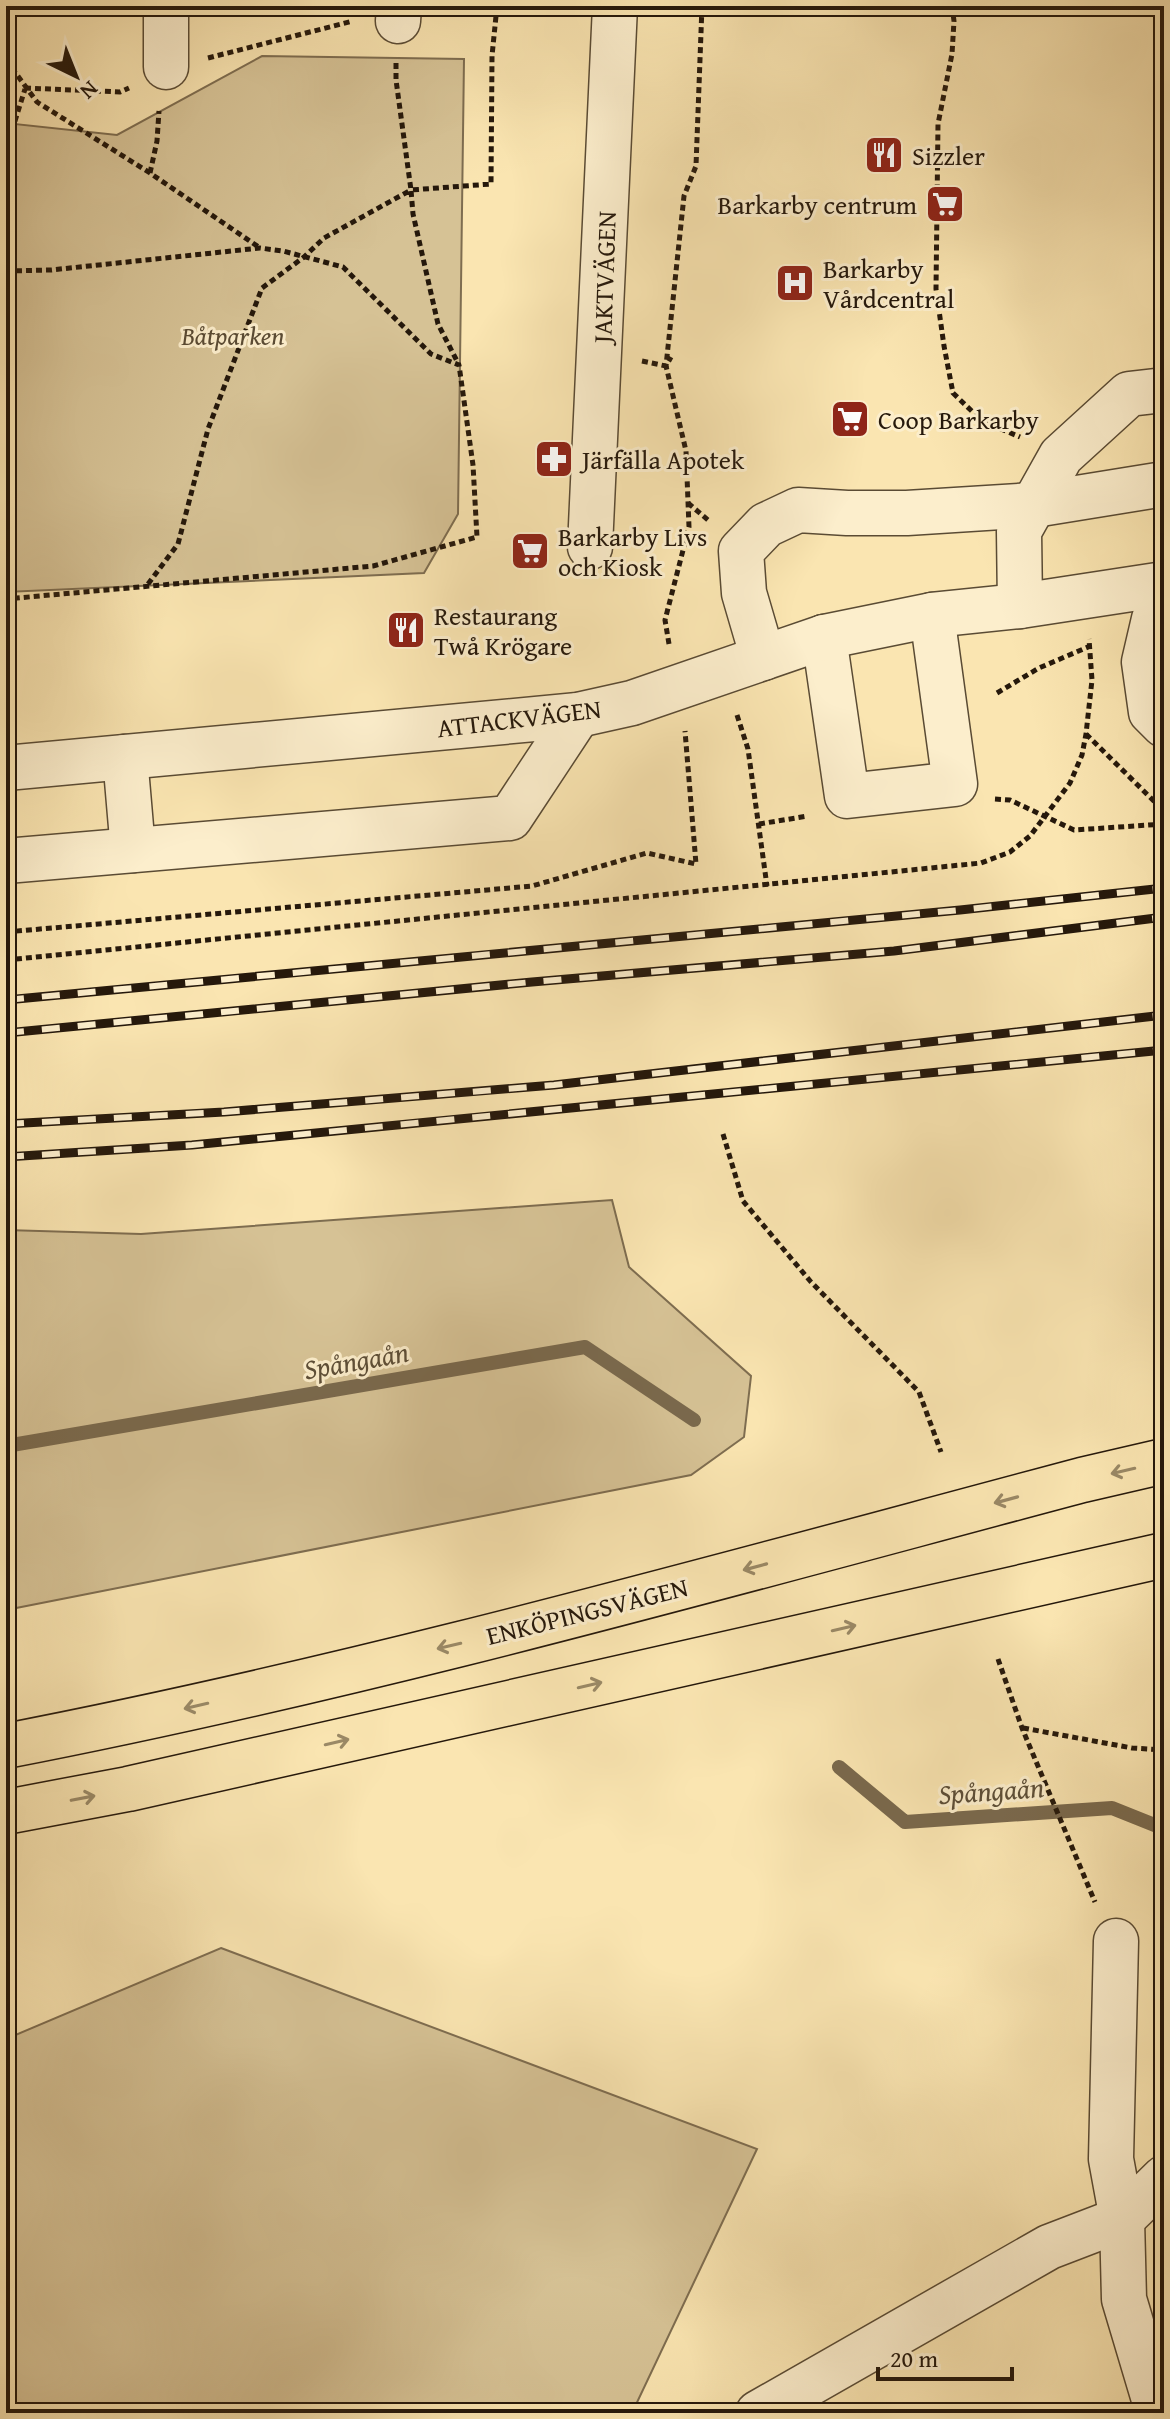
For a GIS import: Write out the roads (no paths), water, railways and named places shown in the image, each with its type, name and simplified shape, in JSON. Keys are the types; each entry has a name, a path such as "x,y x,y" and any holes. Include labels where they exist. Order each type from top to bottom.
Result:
{"highway":[{"name":"ENKÖPINGSVÄGEN","path":"6,1746 128,1722 534,1625 1164,1461"},
{"path":"6,1812 204,1772 1164,1555"}],"street":[{"path":"166,6 166,67"},
{"name":"JAKTVÄGEN","path":"590,547 615,6"},
{"path":"1020,606 1019,531 1061,456 1129,394 1164,390"},
{"path":"763,658 744,593 741,551 766,525 798,510 907,513 1034,505 1164,484"},
{"name":"ATTACKVÄGEN","path":"6,768 578,715 632,703 681,702 763,658 824,637 932,615 1020,606 1164,584"},
{"path":"1164,611 1154,619 1144,662 1151,712 1164,725"},
{"path":"824,637 847,796 955,784 932,615"},
{"path":"6,861 510,818 578,715"},
{"path":"125,757 133,850"},
{"path":"1116,1941 1111,2159 1122,2219 1124,2299 1158,2413"},
{"path":"758,2413 1049,2247 1122,2219 1164,2178"}],"waterway":[{"name":"Spångaån","path":"6,1446 585,1347 694,1420"},
{"name":"Spångaån","path":"839,1767 905,1822 1112,1808 1162,1828"}],"railway":[{"path":"6,1000 1164,888"},
{"path":"6,1033 532,982 894,951 1164,917"},
{"path":"6,1124 224,1112 554,1085 1164,1015"},
{"path":"6,1157 192,1145 1164,1050"}],"place":[{"name":"Sizzler","path":"884,155"},
{"name":"Barkarby centrum","path":"945,204"},
{"name":"Barkarby Vårdcentral","path":"795,283"},
{"name":"Coop Barkarby","path":"850,419"},
{"name":"Järfälla Apotek","path":"554,459"},
{"name":"Barkarby Livs och Kiosk","path":"530,551"},
{"name":"Restaurang Twå Krögare","path":"406,630"}],"park label":[{"name":"Båtparken","path":"233,335"}]}
